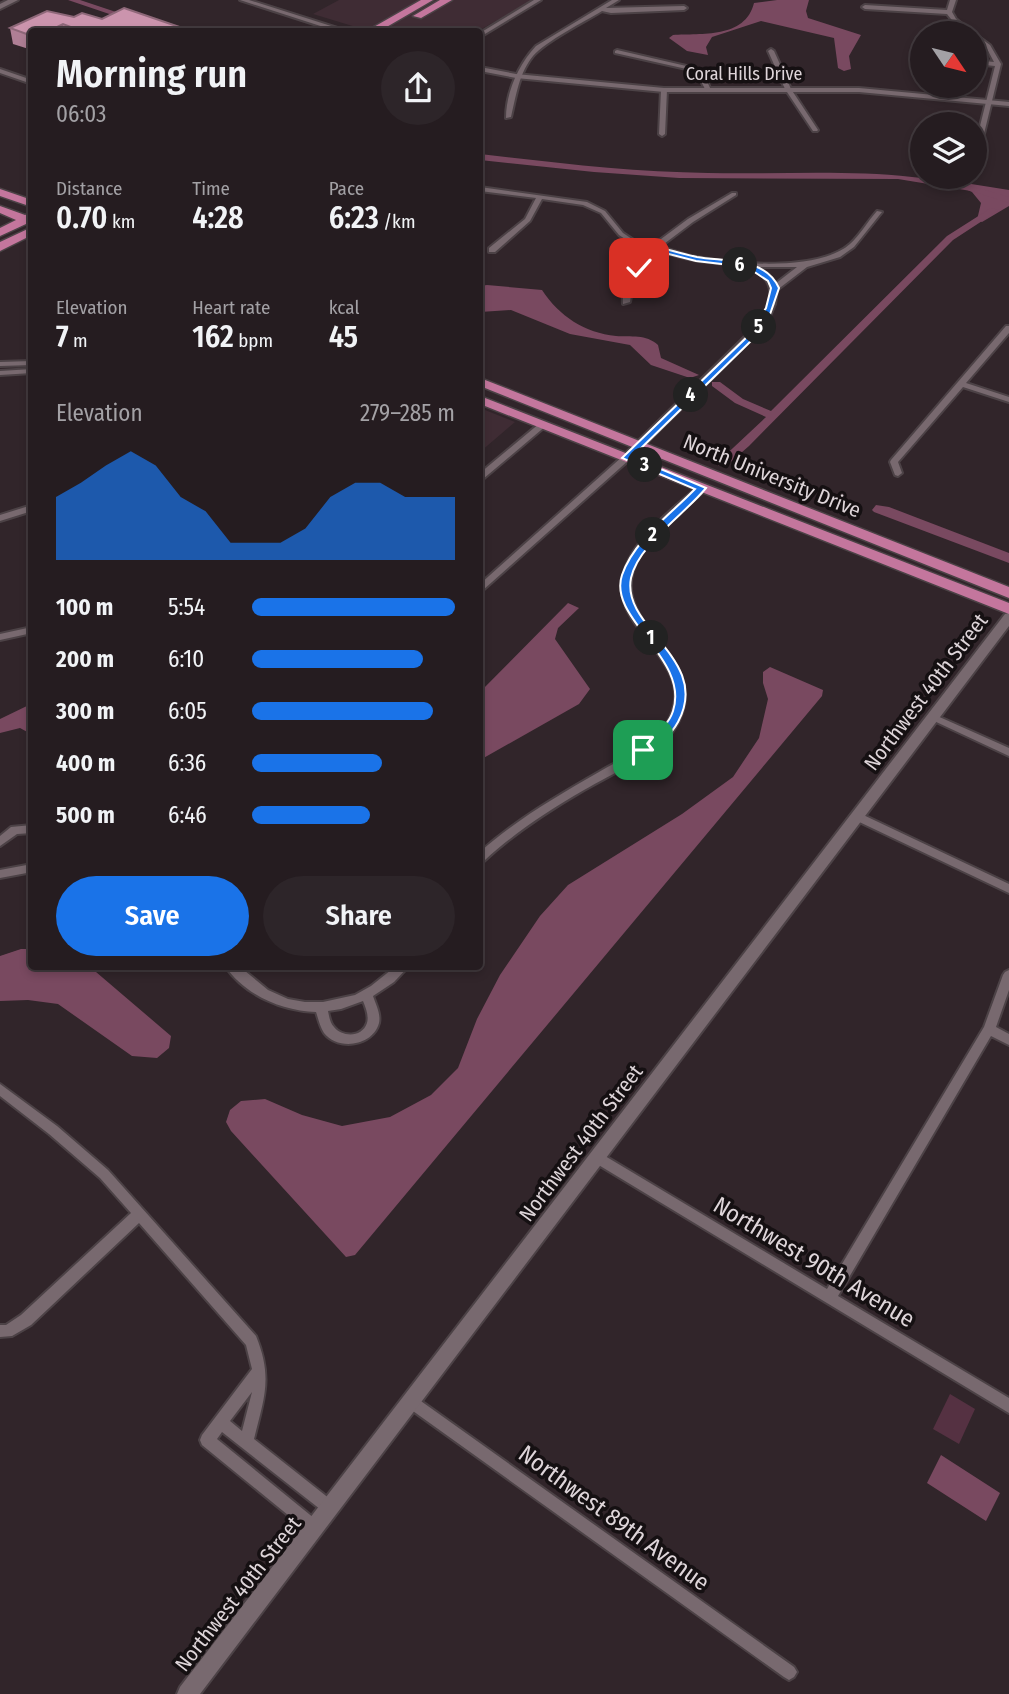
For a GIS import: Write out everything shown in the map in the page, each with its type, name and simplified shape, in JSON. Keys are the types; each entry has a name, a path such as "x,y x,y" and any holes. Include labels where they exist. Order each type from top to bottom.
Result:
{"main road":[{"path":"377,28 428,0"},
{"path":"397,28 447,0"},
{"path":"0,192 28,202"},
{"path":"0,209 28,221"},
{"path":"0,233 28,223"},
{"path":"0,247 28,224"},
{"name":"North University Drive","path":"483,383 1009,593"},
{"name":"North University Drive","path":"483,401 1009,609"}],"street":[{"path":"0,7 14,0"},
{"path":"243,0 255,1 335,28"},
{"path":"483,33 538,0"},
{"path":"508,117 516,76 527,58 538,47 616,0"},
{"path":"949,12 953,0"},
{"path":"865,7 949,12"},
{"path":"602,9 611,11 684,8"},
{"path":"949,12 955,21"},
{"path":"986,112 998,64 987,45"},
{"path":"771,51 788,89 815,130"},
{"path":"617,52 693,69 702,76 708,90"},
{"path":"987,63 998,64"},
{"name":"Coral Hills Drive","path":"483,70 516,76 664,90 859,90 1009,104"},
{"path":"0,71 28,81"},
{"path":"0,82 14,76"},
{"path":"662,134 664,90"},
{"path":"483,189 586,203 603,212 621,234 633,242 696,259 749,265 804,265 837,255 852,246 880,212"},
{"path":"626,302 630,281 655,248 703,212 734,194"},
{"path":"492,250 528,220 540,197"},
{"path":"749,265 771,279 775,288"},
{"path":"483,585 626,458 763,323 775,288 804,265"},
{"path":"898,473 894,462 1009,328"},
{"path":"0,364 28,371"},
{"path":"0,373 28,364"},
{"path":"961,384 1009,400"},
{"path":"483,475 543,425"},
{"path":"483,856 520,825 643,750 669,729 678,712 682,695 679,678 672,663 636,617 625,588 627,575 641,549 702,488"},
{"path":"0,517 28,509"},
{"name":"Northwest 40th Street","path":"187,1694 857,816 935,718 1009,617"},
{"path":"0,636 28,631"},
{"path":"935,718 1009,752"},
{"path":"857,816 1009,889"},
{"path":"0,842 15,830 28,829"},
{"path":"1,871 28,868"},
{"path":"236,970 269,996 296,1005 321,1007 367,996 383,986 399,970"},
{"path":"830,1298 989,1030 1009,975"},
{"path":"321,1007 330,1031 341,1038 353,1039 365,1036 376,1020 375,1010 367,996"},
{"path":"989,1030 1009,1040"},
{"path":"0,1089 104,1174 251,1341 259,1359 260,1370 258,1399 246,1442"},
{"name":"Northwest 90th Avenue","path":"596,1157 1009,1406"},
{"path":"4,1331 43,1305 139,1213"},
{"path":"260,1370 207,1440 315,1528"},
{"name":"Northwest 89th Avenue","path":"411,1401 789,1672"},
{"path":"220,1422 330,1508"}],"shaded area":[{"path":"339,0 533,0 483,28 359,28 313,14"},
{"path":"809,0 806,11 808,18 861,35 849,56 851,69 844,71 838,68 834,38 761,21 712,37 706,47 708,55 687,51 669,38 673,35 721,32 741,23 749,15 754,3"},
{"path":"987,186 1009,190 1009,206 982,222 977,220 981,203 972,192 965,189 987,189"},
{"path":"483,286 542,290 556,308 583,327 605,334 653,341 658,345 661,358 699,375 690,378 651,365 630,345 570,334 511,310 483,312"},
{"path":"483,409 515,422 483,449"},
{"path":"876,505 889,507 1009,553 1009,563 874,512 872,510"},
{"path":"568,603 579,608 558,628 555,639 590,689 579,704 483,758 483,689"},
{"path":"770,667 823,690 822,696 355,1255 346,1257 231,1131 226,1122 230,1110 241,1101 265,1099 302,1115 342,1126 390,1117 431,1095 458,1068 477,1019 500,975 540,916 568,885 682,814 733,777 759,738 768,699 763,672"},
{"path":"28,705 28,732 20,728 0,733 0,719"},
{"path":"28,949 28,970 94,970 171,1036 169,1048 157,1058 132,1056 58,1004 28,1000 0,1001 0,956"},
{"path":"950,1394 975,1409 959,1444 933,1429"},
{"path":"941,1455 1000,1493 986,1521 927,1483"}],"building":[{"path":"124,8 182,28 74,28 63,24 55,28 28,28 28,35 10,28 47,11 74,17 82,13 102,19"}],"waterway":[{"path":"72,0 130,18"},
{"path":"483,157 651,174 898,177 973,188 1009,200"},
{"path":"773,416 950,238 994,210"},
{"path":"716,384 739,401 773,416"},
{"path":"722,464 773,416"}],"route":[{"path":"639,268 655,248 696,259 749,265 771,279 775,288 763,323 626,458 702,488 641,549 627,575 625,588 629,602 645,630 672,663 679,678 682,695 678,712 669,729 643,750"}]}
